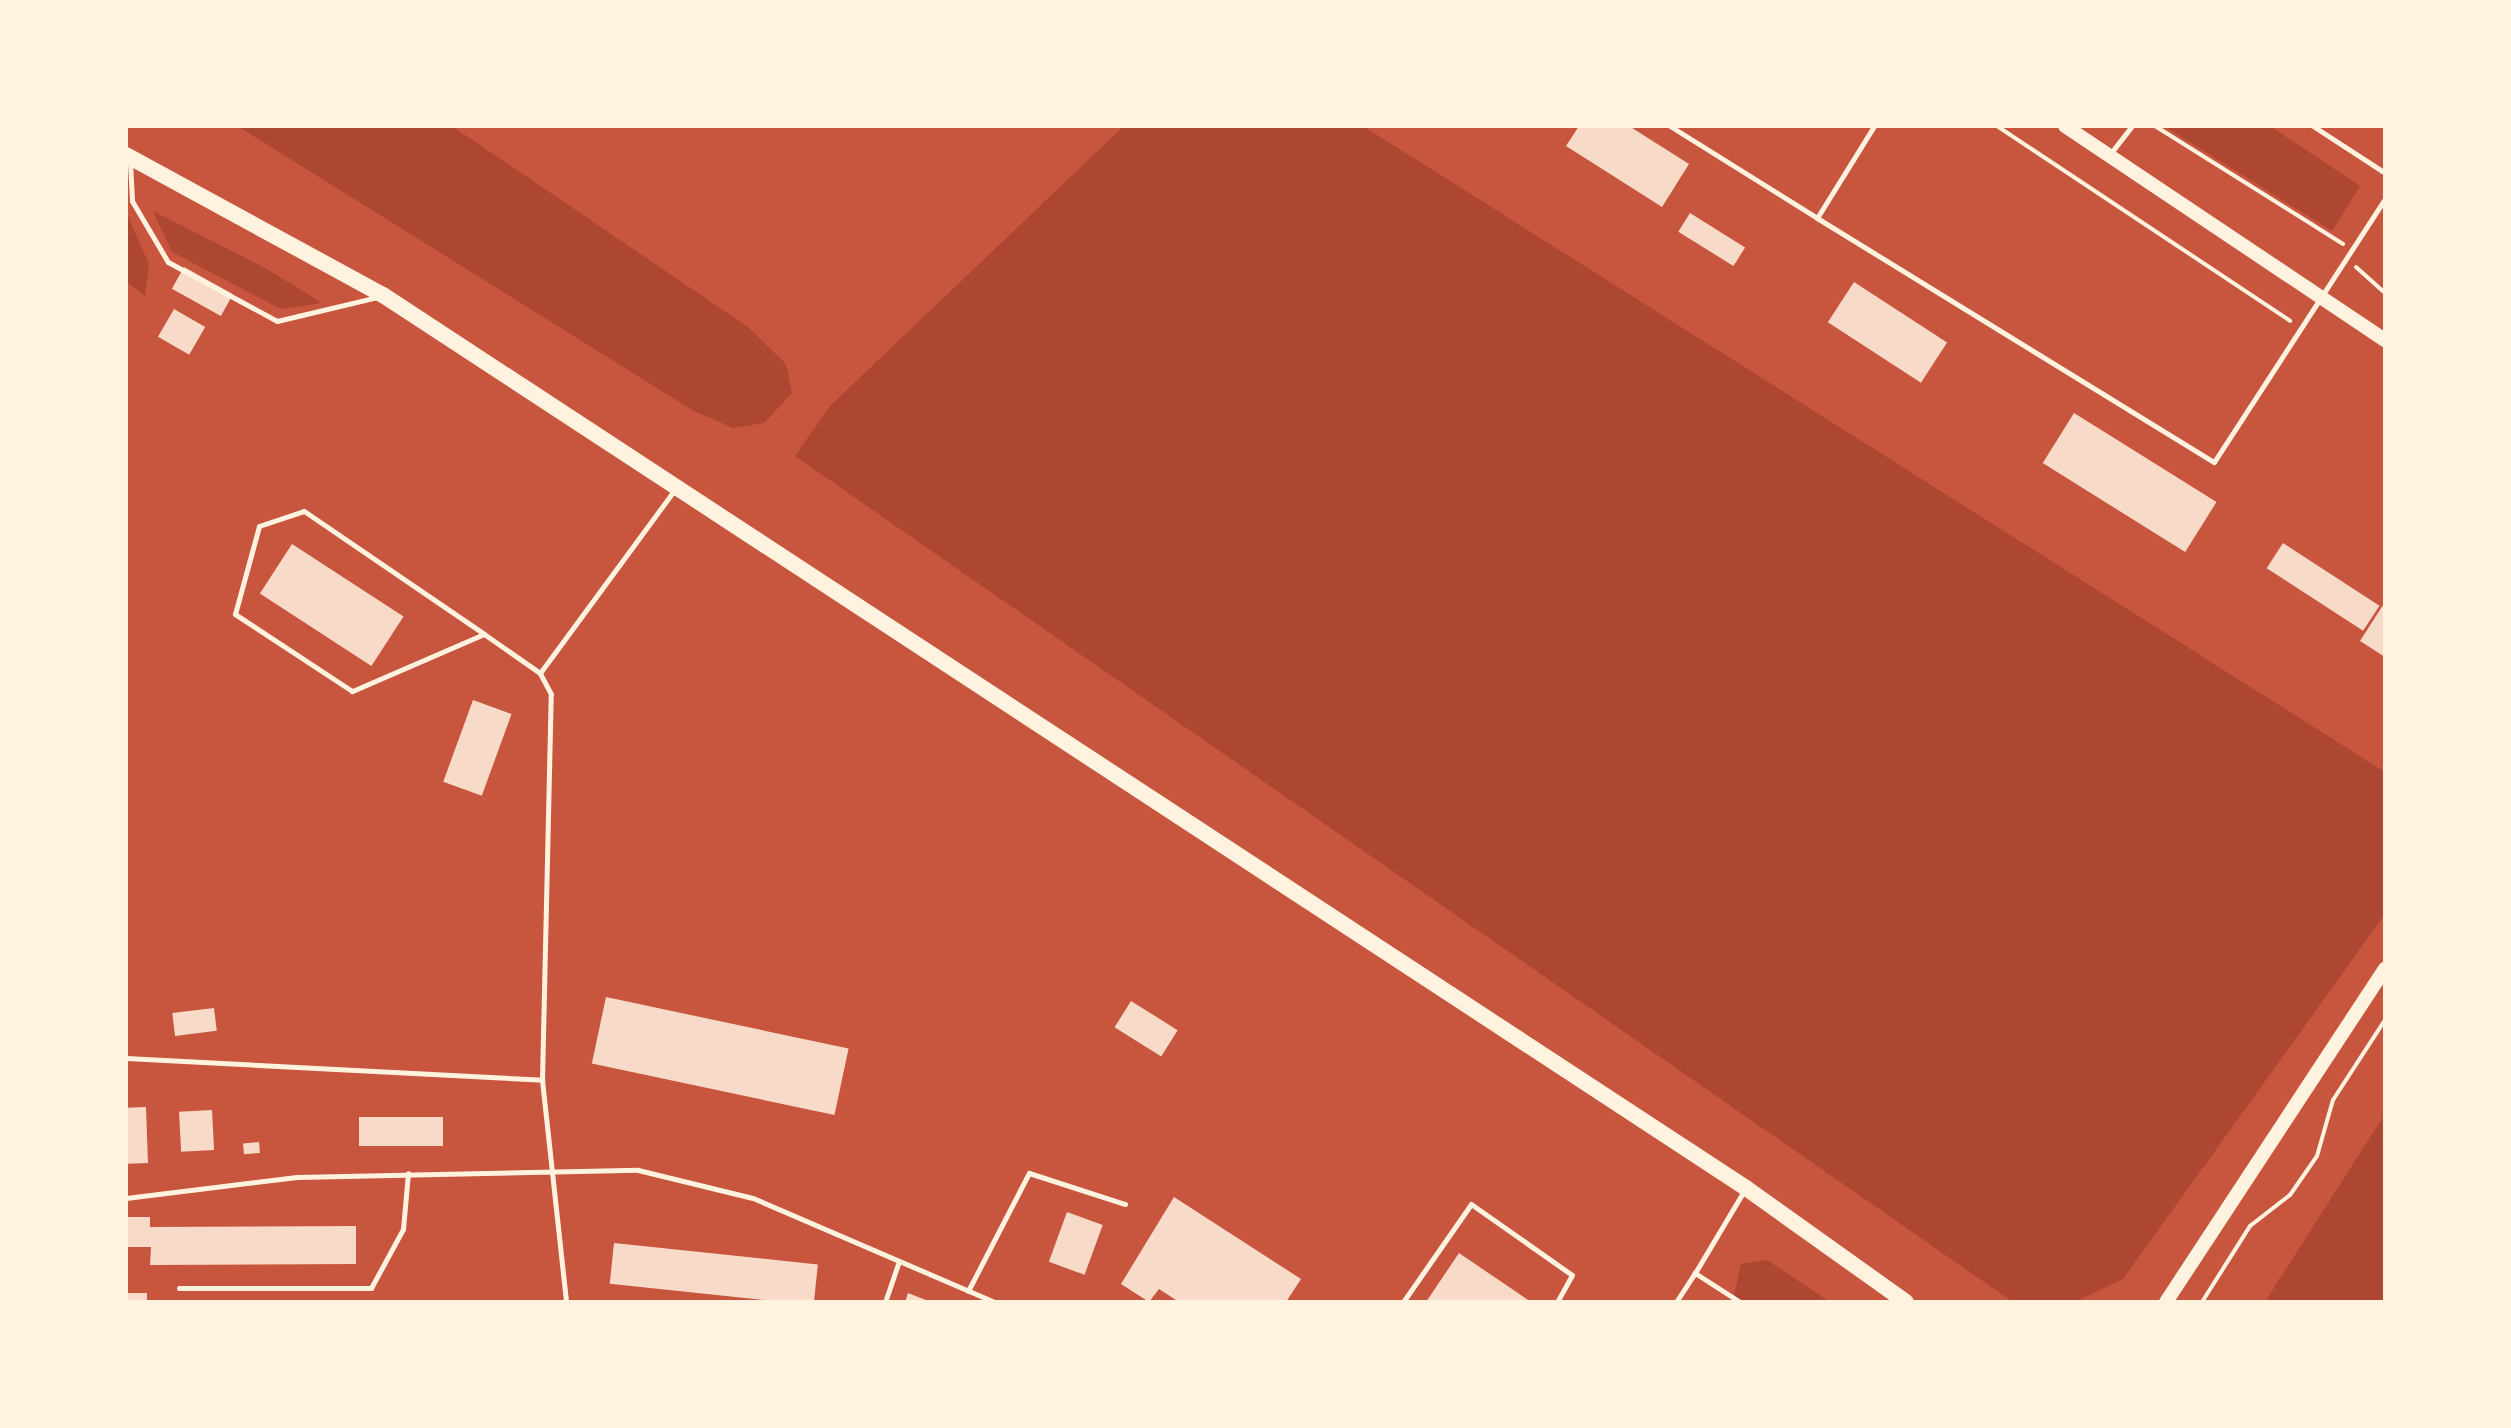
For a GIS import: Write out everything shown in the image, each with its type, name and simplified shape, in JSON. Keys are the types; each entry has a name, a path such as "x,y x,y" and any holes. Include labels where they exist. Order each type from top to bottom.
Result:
{"main road":[{"path":"2065,126 2385,340"},
{"path":"128,156 383,295 1746,1188 1906,1302"},
{"path":"2166,1302 2385,969"}],"lane":[{"path":"1670,126 2214,462 2385,199"},
{"path":"1817,218 1874,126"},
{"path":"2109,155 2132,126"},
{"path":"2313,126 2385,173"},
{"path":"128,156 132,201 168,262 277,321 383,295"},
{"path":"540,673 676,488"},
{"path":"484,634 352,691 235,614 259,526 304,511 484,634 540,673 551,694 542,1080 566,1302"},
{"path":"126,1058 542,1080"},
{"path":"126,1198 195,1185 553,1168 694,1180 995,1302"},
{"path":"179,1288 371,1288 403,1229 408,1173"},
{"path":"968,1291 1029,1173 1125,1204"},
{"path":"1676,1302 1746,1188"},
{"path":"1403,1302 1471,1204 1572,1275 1557,1302"},
{"path":"885,1302 898,1264"},
{"path":"1695,1273 1740,1302"}],"path":[{"path":"1997,126 2300,328"},
{"path":"2155,126 2352,249 2357,274 2385,293"},
{"path":"2202,1302 2250,1226 2290,1195 2317,1156 2333,1100 2385,1020"}],"shaded area":[{"path":"237,126 452,126 748,327 786,364 792,393 764,423 733,428 694,411"},
{"path":"1124,126 1363,126 2385,772 2385,914 2123,1279 2075,1302 2013,1302 795,456 830,406"},
{"path":"2164,126 2270,126 2360,186 2332,231"},
{"path":"153,211 267,269 322,303 281,309 172,252"},
{"path":"126,212 149,264 145,296 126,281"},
{"path":"2385,1114 2385,1302 2265,1302"},
{"path":"1767,1260 1830,1302 1744,1302 1734,1296 1741,1264"}],"building":[{"path":"1579,126 1629,126 1689,164 1662,207 1566,146"},
{"path":"1690,213 1745,247 1733,266 1678,232"},
{"path":"184,267 233,294 221,316 172,289"},
{"path":"1854,282 1947,342 1921,383 1828,322"},
{"path":"174,309 205,327 189,355 158,337"},
{"path":"2074,413 2216,502 2185,552 2043,463"},
{"path":"2283,543 2379,606 2363,631 2267,568"},
{"path":"292,544 404,616 371,666 260,593"},
{"path":"2385,602 2385,657 2360,641"},
{"path":"473,700 512,714 482,796 443,782"},
{"path":"606,997 849,1049 834,1115 592,1064"},
{"path":"1131,1001 1178,1030 1161,1056 1115,1027"},
{"path":"214,1008 217,1031 175,1036 172,1013"},
{"path":"146,1107 148,1163 128,1164 126,1108"},
{"path":"212,1110 214,1150 181,1152 179,1112"},
{"path":"359,1117 443,1117 443,1146 359,1146"},
{"path":"259,1142 260,1153 244,1154 243,1143"},
{"path":"1174,1197 1301,1279 1286,1302 1179,1302 1159,1289 1149,1302 1121,1284"},
{"path":"1067,1212 1103,1225 1085,1275 1049,1262"},
{"path":"126,1217 150,1217 150,1227 356,1226 356,1264 150,1265 151,1247 126,1247"},
{"path":"614,1243 818,1264 814,1302 783,1302 610,1284"},
{"path":"1459,1253 1531,1302 1426,1302"},
{"path":"126,1293 147,1293 147,1302 126,1302"},
{"path":"908,1293 931,1302 905,1302"}]}
